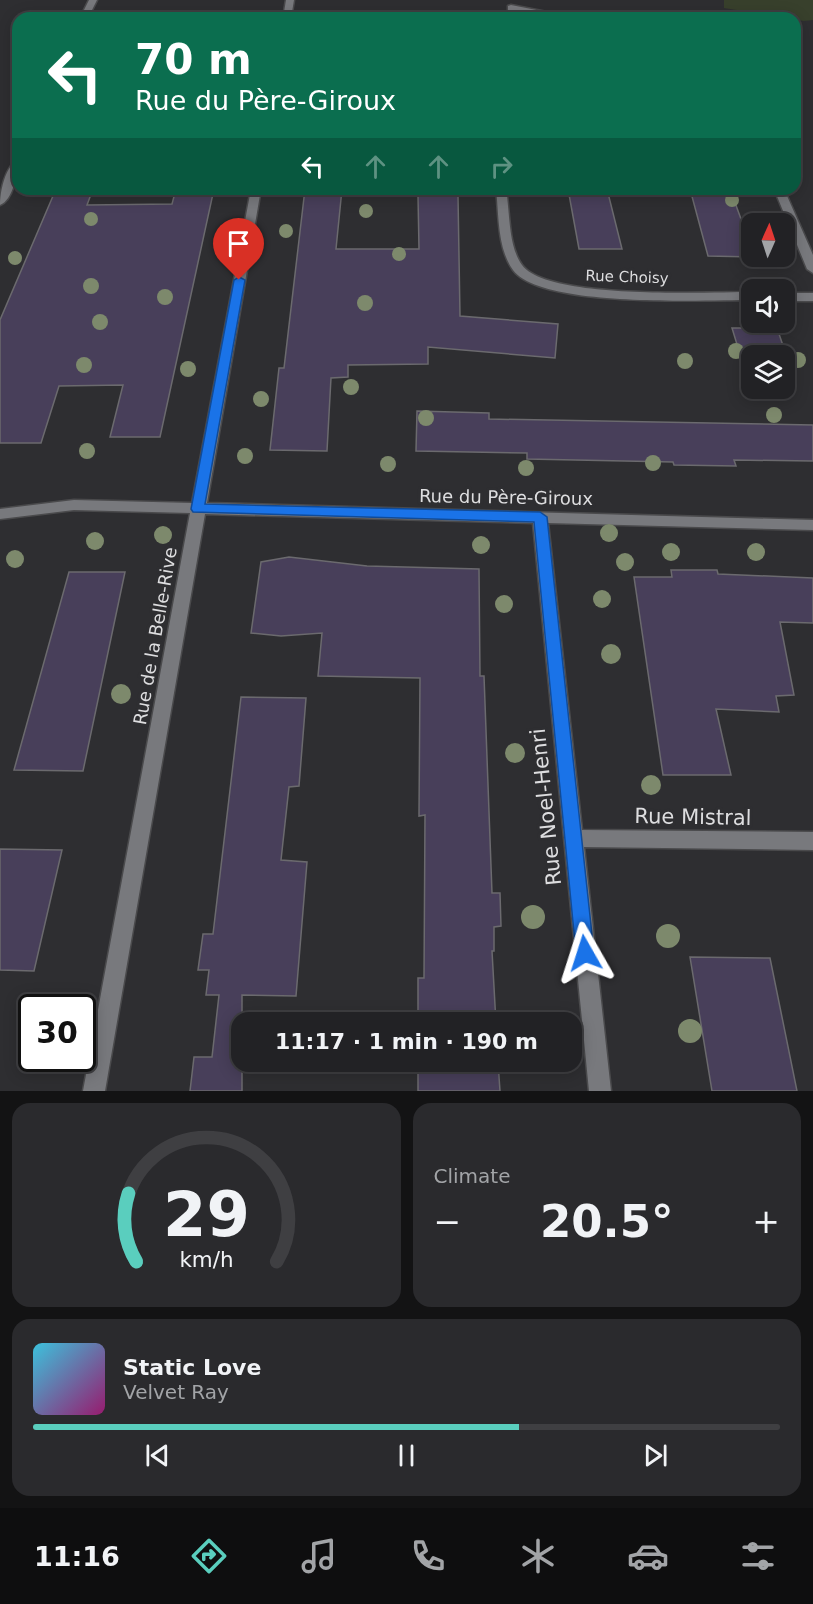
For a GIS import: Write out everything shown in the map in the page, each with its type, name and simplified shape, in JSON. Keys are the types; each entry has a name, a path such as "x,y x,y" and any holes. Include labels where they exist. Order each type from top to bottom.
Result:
{"street":[{"path":"508,12 518,0"},
{"path":"511,8 531,12"},
{"path":"0,202 12,175"},
{"name":"Rue de la Belle-Rive","path":"94,1091 255,195"},
{"name":"Rue Choisy","path":"502,195 509,252 520,272 543,284 585,293 741,296"},
{"path":"782,195 813,269"},
{"path":"795,297 813,297"},
{"name":"Rue du Père-Giroux","path":"0,514 74,505 813,525"},
{"name":"Rue Noel-Henri","path":"540,517 600,1091"},
{"name":"Rue Mistral","path":"572,838 813,841"}],"green space":[{"path":"724,0 813,0 813,20 801,21 801,12 749,12 724,8"}],"building":[{"path":"53,195 91,195 87,205 172,204 174,195 213,195 160,437 110,437 123,385 59,386 41,443 0,443 0,320"},
{"path":"304,195 341,195 336,249 419,249 418,196 458,196 460,316 558,324 555,358 428,347 428,364 348,365 348,377 331,378 327,451 270,450 279,368 284,368"},
{"path":"569,195 608,195 622,249 579,249"},
{"path":"692,195 732,195 741,219 741,257 708,256"},
{"path":"732,328 741,328 741,333 779,333 783,345 741,345 741,358"},
{"path":"417,411 489,413 489,419 813,425 813,461 734,460 736,466 674,465 673,462 527,459 527,453 416,451"},
{"path":"289,557 367,566 479,569 480,676 484,676 492,893 500,893 501,926 494,927 494,951 492,951 495,1012 418,1012 418,978 424,978 425,815 419,816 420,678 318,676 322,633 281,636 251,633 261,562"},
{"path":"671,570 717,570 718,574 813,578 813,623 780,622 794,695 776,696 779,712 716,709 731,775 663,775 634,577 672,577"},
{"path":"69,572 125,572 83,771 14,770"},
{"path":"241,697 306,698 299,786 289,787 281,860 307,862 296,996 242,995 242,1012 231,1012 231,1072 242,1072 242,1091 190,1091 194,1057 212,1057 219,995 206,995 209,970 198,970 203,934 213,934"},
{"path":"0,849 62,850 34,971 0,970"},
{"path":"690,957 770,958 797,1091 712,1091"},
{"path":"418,1072 499,1072 500,1091 418,1091"}],"route":[{"path":"239,280 198,509 540,517 585,953"}]}
